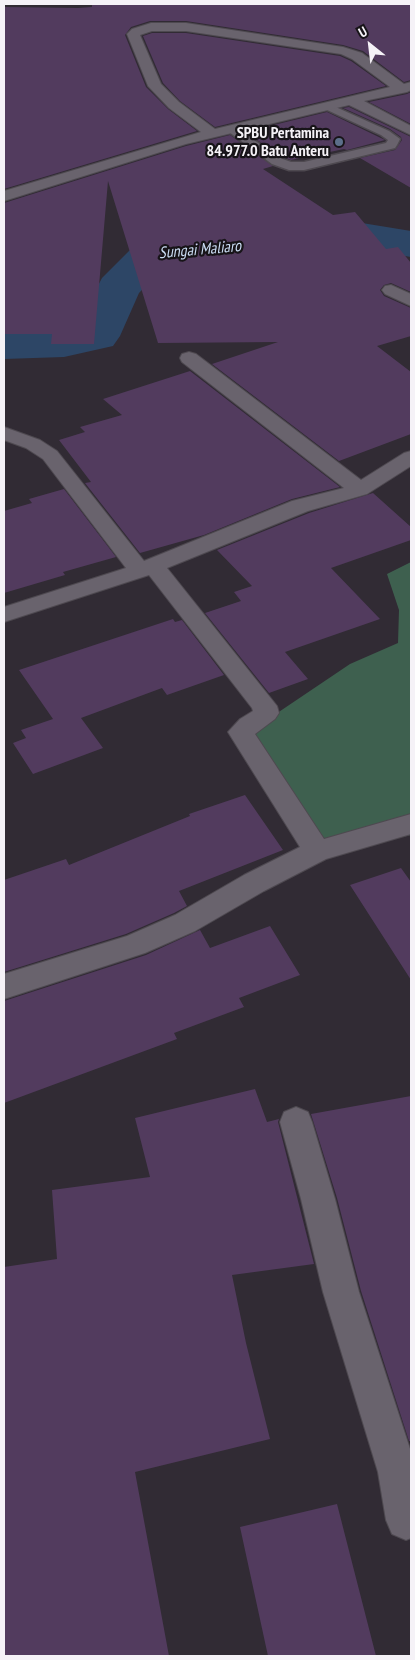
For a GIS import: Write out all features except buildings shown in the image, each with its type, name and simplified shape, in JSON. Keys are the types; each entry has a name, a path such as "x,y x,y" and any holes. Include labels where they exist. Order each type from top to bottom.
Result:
{"street":[{"path":"212,133 186,115 154,86 133,34 152,27 186,27 343,52 357,56 406,87"},
{"path":"4,196 212,133 329,107 406,87"},
{"path":"352,101 411,131"},
{"path":"12,179 37,186"},
{"path":"391,290 411,301"},
{"path":"190,358 360,490"},
{"path":"4,433 34,444 50,455 264,706 266,712 262,718 241,732 317,851"},
{"path":"4,615 146,568 300,506 360,490 411,457"},
{"path":"4,986 135,945 185,923 254,883 317,851 411,824"},
{"path":"296,1122 318,1199 341,1292 398,1472 409,1525"}],"lane":[{"path":"231,130 276,161 289,166 304,166 391,145 394,140 385,133 329,107"}],"green space":[{"path":"411,562 411,835 317,857 252,730 350,664 398,643 399,610 387,574"}],"waterway":[{"name":"Sungai Maliaro","path":"4,344 64,342 96,336 118,288 152,253 362,236 411,244"}],"place":[{"name":"SPBU Pertamina 84.977.0 Batu Anteru","path":"339,142"}]}
